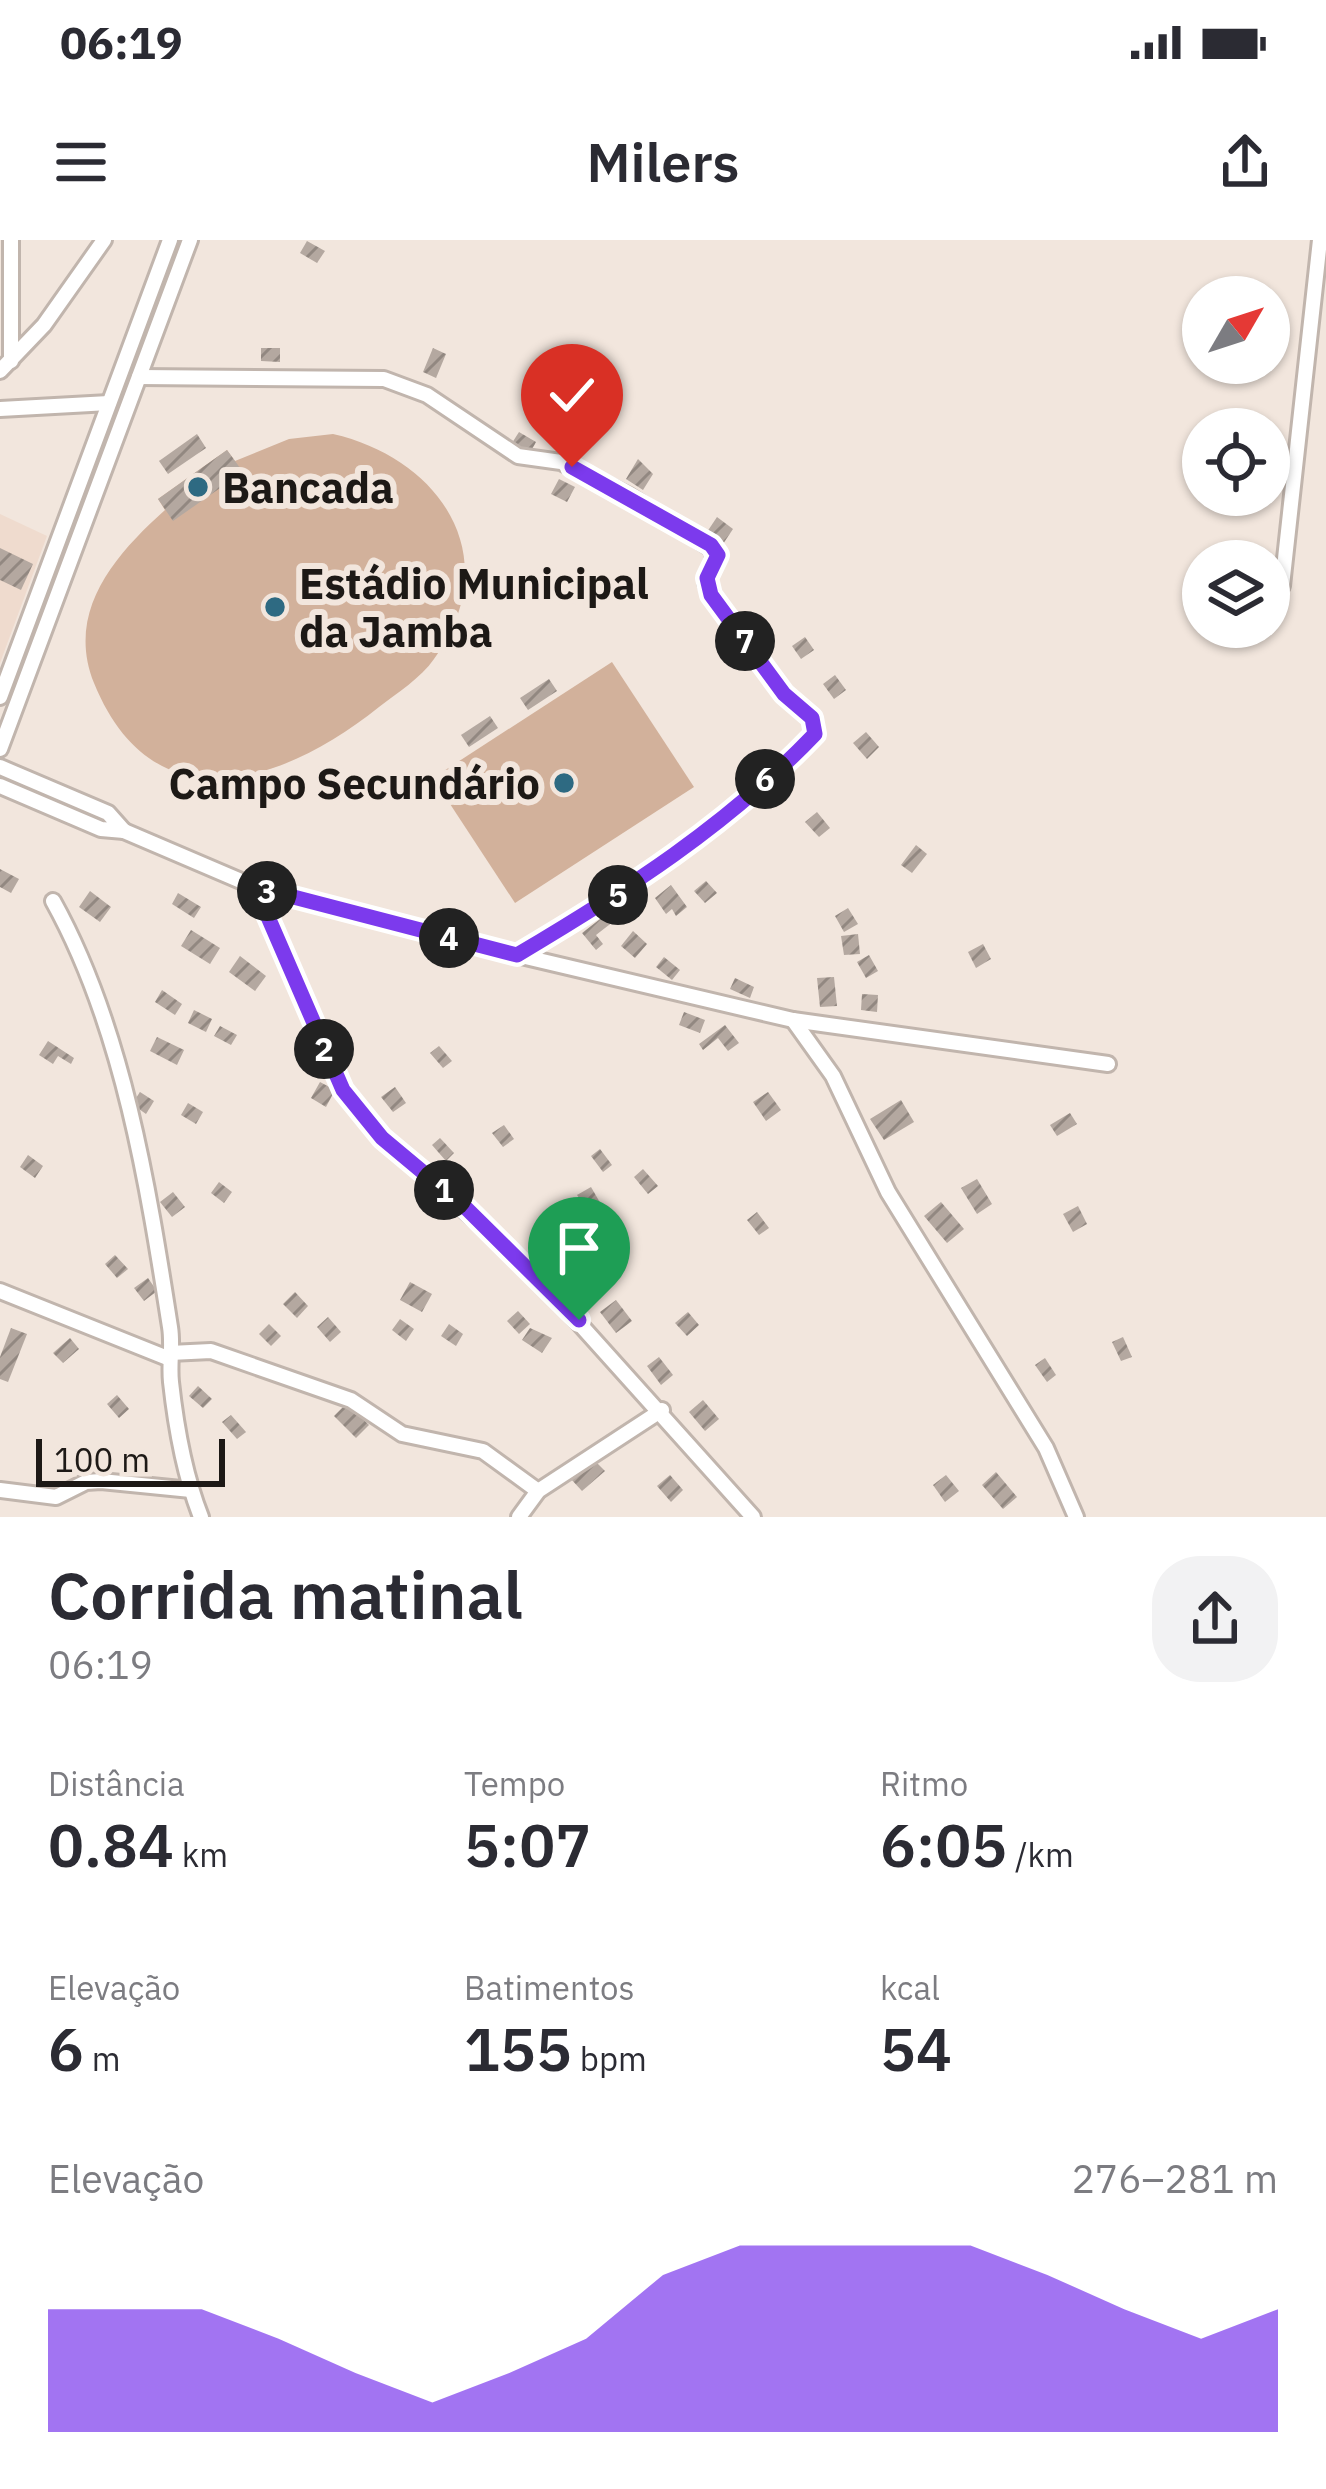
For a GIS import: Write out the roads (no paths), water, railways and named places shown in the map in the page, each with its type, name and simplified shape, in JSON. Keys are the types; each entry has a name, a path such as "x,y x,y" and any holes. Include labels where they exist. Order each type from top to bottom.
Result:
{"street":[{"path":"5,366 11,240"},
{"path":"5,366 104,240"},
{"path":"0,697 170,240"},
{"path":"0,749 190,240"},
{"path":"1287,540 1320,240"},
{"path":"139,377 384,379 427,395 518,456 561,462 610,487 716,551 706,583 711,595 784,694 812,718 815,734 711,831 652,875 517,955"},
{"path":"0,409 110,403"},
{"path":"0,767 108,813 124,831"},
{"path":"0,786 101,829 124,831 255,887 517,955 794,1020 1108,1064"},
{"path":"255,887 334,1070 356,1107 382,1138 525,1263 753,1517"},
{"path":"53,901 72,934 134,1135 191,1490 201,1517"},
{"path":"794,1020 833,1076 888,1192 1046,1448 1076,1517"},
{"path":"0,1291 170,1356 211,1351 351,1400 402,1434 483,1451 538,1491"},
{"path":"519,1517 538,1491 662,1411"},
{"path":"0,1490 56,1497 92,1481 191,1490"}],"place":[{"name":"Bancada","path":"198,487"},
{"name":"Estádio Municipal da Jamba","path":"275,607"},
{"name":"Campo Secundário","path":"564,783"}]}
